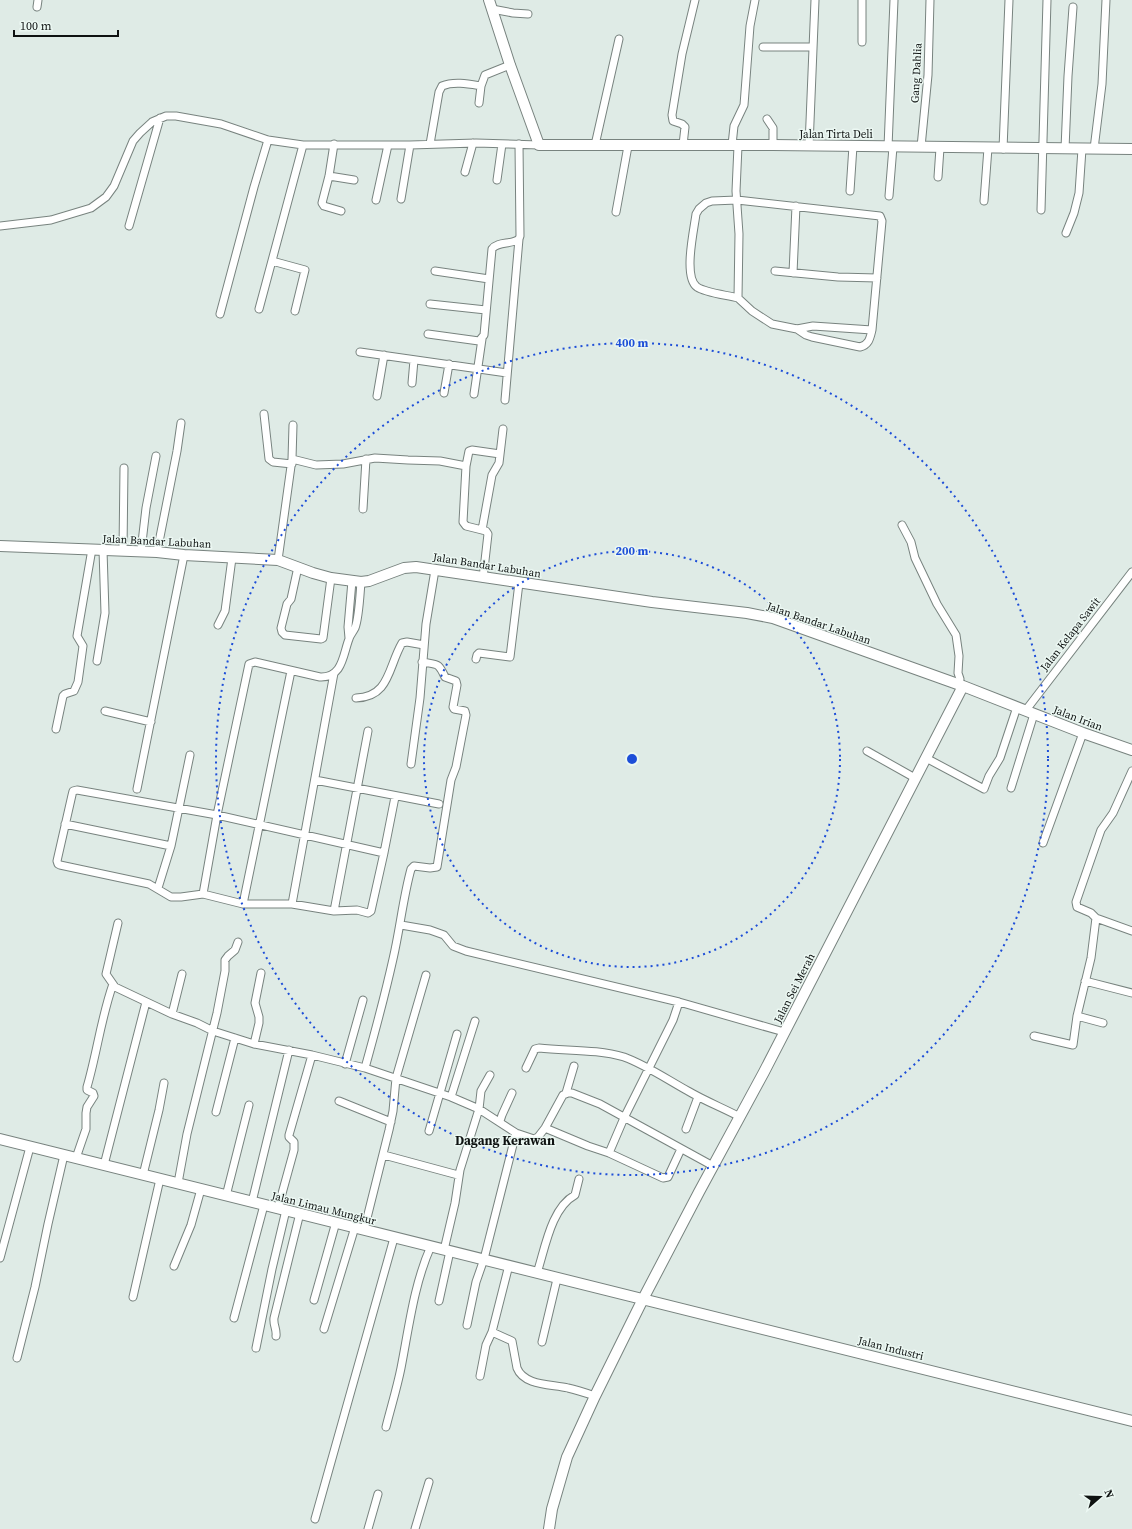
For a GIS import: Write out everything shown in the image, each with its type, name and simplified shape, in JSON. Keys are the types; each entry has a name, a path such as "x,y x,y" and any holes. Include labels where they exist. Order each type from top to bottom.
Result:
{"street":[{"path":"683,145 685,127 674,121 672,115 682,54 695,0"},
{"path":"738,298 740,234 736,191 734,126 744,105 750,26 755,0"},
{"path":"809,146 815,0"},
{"path":"862,0 862,42"},
{"path":"889,196 894,0"},
{"name":"Gang Dahlia","path":"922,147 928,75 930,0"},
{"path":"1003,149 1009,0"},
{"path":"1041,210 1047,0"},
{"path":"1094,149 1102,84 1106,0"},
{"path":"491,4 513,13 528,14"},
{"path":"0,226 51,220 92,208 106,197 114,186 133,141 146,126 160,118 176,116 221,124 268,140 303,145 410,145 474,143 539,145 510,65 491,4"},
{"path":"1065,149 1073,7"},
{"path":"595,145 619,39"},
{"path":"763,47 813,47"},
{"path":"480,103 481,86 485,75 510,65"},
{"path":"430,144 439,92 442,86 462,83 481,86"},
{"path":"128,226 160,118"},
{"path":"767,119 773,128 773,145"},
{"path":"220,314 268,140"},
{"path":"465,172 474,143"},
{"path":"334,144 329,176 322,203 324,206 341,211"},
{"path":"497,180 502,144"},
{"path":"505,400 519,239 519,144"},
{"path":"259,308 303,145"},
{"path":"376,200 388,145"},
{"path":"401,198 410,145"},
{"name":"Jalan Tirta Deli","path":"539,145 773,145 1132,150"},
{"path":"616,212 628,146"},
{"path":"850,191 853,146"},
{"path":"938,177 940,148"},
{"path":"984,201 988,148"},
{"path":"1066,233 1074,213 1079,193 1082,149"},
{"path":"329,176 354,180"},
{"path":"797,329 812,337 860,347 867,344 872,330 882,221 880,216 737,200 712,201 699,208 696,214 690,272 693,283 696,286 706,291 738,298 752,311 772,324 797,329 813,326 872,330"},
{"path":"793,274 796,206"},
{"path":"474,394 486,310 492,249 494,246 514,243 519,239"},
{"path":"272,261 305,270 295,311"},
{"path":"435,271 489,279"},
{"path":"775,271 793,274 877,278"},
{"path":"430,304 486,310"},
{"path":"428,334 479,341 482,339"},
{"path":"360,352 507,372"},
{"path":"377,396 384,355"},
{"path":"412,383 414,360"},
{"path":"444,392 449,364"},
{"path":"264,414 269,459 273,462 292,462 316,465 343,464 375,458 440,461 466,466"},
{"path":"157,552 176,458 180,423"},
{"path":"278,560 292,462 293,425"},
{"path":"482,530 492,475 499,463 503,429"},
{"path":"483,578 488,537 486,531 466,526 463,522 466,466 470,451 472,450 500,454"},
{"path":"141,551 146,508 156,456"},
{"path":"363,509 366,459"},
{"path":"123,550 124,468"},
{"path":"902,525 911,542 915,558 937,604 956,635 959,656 958,673 961,686"},
{"name":"Jalan Bandar Labuhan","path":"0,546 123,550 278,560 312,573 331,578 357,581 370,581 409,566 652,602 747,613 773,618 1026,710"},
{"path":"56,729 63,696 74,691 78,682 83,646 77,636 92,549"},
{"path":"97,661 105,613 104,550"},
{"path":"137,789 184,555"},
{"path":"218,625 225,611 232,558"},
{"path":"298,567 291,599 287,604 281,628 282,632 285,634 321,639 323,638 331,578"},
{"path":"411,764 420,698 424,645 435,570"},
{"name":"Jalan Kelapa Sawit","path":"1026,710 1132,572"},
{"path":"292,904 334,673 344,660 349,638 348,627 357,581"},
{"path":"476,659 479,653 510,657 519,583"},
{"path":"356,698 368,697 381,689 402,643 407,642 424,645"},
{"path":"203,894 217,815 249,664 255,662 320,677 334,673"},
{"path":"365,1068 400,925 405,892 412,868 414,866 430,868 437,867 447,804 466,715 465,711 454,709 453,707 457,682 445,677 438,665 422,662"},
{"path":"243,904 291,671"},
{"name":"Jalan Sei Merah","path":"549,1529 552,1509 567,1457 595,1396 643,1299 740,1117 916,778 961,686"},
{"path":"926,758 984,789 989,776 1026,710"},
{"path":"1011,788 1026,710"},
{"name":"Jalan Irian","path":"1026,710 1083,733 1132,750"},
{"path":"105,711 151,722"},
{"path":"334,910 368,731"},
{"path":"1043,843 1083,733"},
{"path":"867,751 916,778"},
{"path":"158,888 171,846 190,755"},
{"path":"1132,771 1113,813 1101,830 1076,902 1076,907 1091,913 1096,918 1132,931"},
{"path":"315,780 395,797 439,804"},
{"path":"384,853 217,815 77,790 72,792 57,861 58,864 149,884 171,897 203,894 243,904 292,904 334,910 357,910 368,913 371,911 384,853 395,797"},
{"path":"65,824 171,846"},
{"path":"1034,1036 1073,1045 1077,1016 1091,958 1096,918"},
{"path":"118,924 106,974 115,987 172,1014 197,1023 213,1031 254,1044 289,1050 365,1068 451,1097 480,1109 516,1133 534,1139 538,1137 545,1128 563,1095 566,1093 574,1066"},
{"path":"400,925 430,930 444,935 453,946 466,951 679,1002 784,1032"},
{"path":"178,1183 187,1134 213,1031 221,991 225,960 235,950 238,942"},
{"path":"254,1044 260,1017 254,1003 261,973"},
{"path":"172,1014 182,974"},
{"path":"324,1329 384,1155 391,1122 396,1078 426,975"},
{"path":"1085,981 1132,993"},
{"path":"76,1158 86,1129 87,1107 94,1096 94,1093 87,1090 86,1087 95,1057 99,1034 112,984"},
{"path":"345,1064 362,1000"},
{"path":"104,1165 146,1002"},
{"path":"610,1153 624,1118 650,1069 673,1020 679,1002"},
{"path":"1077,1016 1103,1023"},
{"path":"451,1097 475,1021"},
{"path":"429,1131 457,1034"},
{"path":"216,1112 236,1038"},
{"path":"526,1068 535,1049 539,1048 589,1051 615,1055 650,1069 698,1097 740,1117"},
{"path":"252,1202 289,1050"},
{"path":"256,1348 294,1150 294,1142 289,1137 289,1134 312,1055"},
{"path":"439,1301 458,1176 480,1109 482,1091 490,1076"},
{"path":"143,1175 164,1083"},
{"path":"566,1093 572,1093 600,1104 713,1166"},
{"path":"500,1122 512,1094"},
{"path":"686,1129 698,1097"},
{"path":"338,1101 391,1122"},
{"path":"226,1196 249,1105"},
{"path":"545,1128 582,1144 610,1153 663,1178 668,1177 681,1149"},
{"path":"468,1325 476,1282 484,1259 516,1133"},
{"name":"Jalan Limau Mungkur","path":"0,1139 336,1222 394,1238 484,1259 557,1279 643,1299"},
{"path":"0,1258 30,1147"},
{"path":"384,1155 458,1176"},
{"path":"17,1358 35,1287 64,1156"},
{"path":"133,1297 160,1179"},
{"path":"537,1273 555,1218 568,1198 575,1195 579,1179"},
{"path":"174,1266 192,1226 201,1189"},
{"path":"234,1318 264,1205"},
{"path":"276,1336 277,1331 274,1318 300,1214"},
{"path":"314,1300 336,1222"},
{"path":"315,1519 394,1238"},
{"path":"386,1427 401,1370 425,1258 430,1246"},
{"path":"480,1376 486,1345 492,1332 509,1266"},
{"path":"542,1342 557,1279"},
{"name":"Jalan Industri","path":"643,1299 1132,1421"},
{"path":"492,1332 512,1341 518,1372 523,1377 538,1384 551,1384 595,1396"},
{"path":"415,1529 429,1482"},
{"path":"368,1529 378,1494"}],"district":[{"name":"Dagang Kerawan","path":"505,1140"}]}
